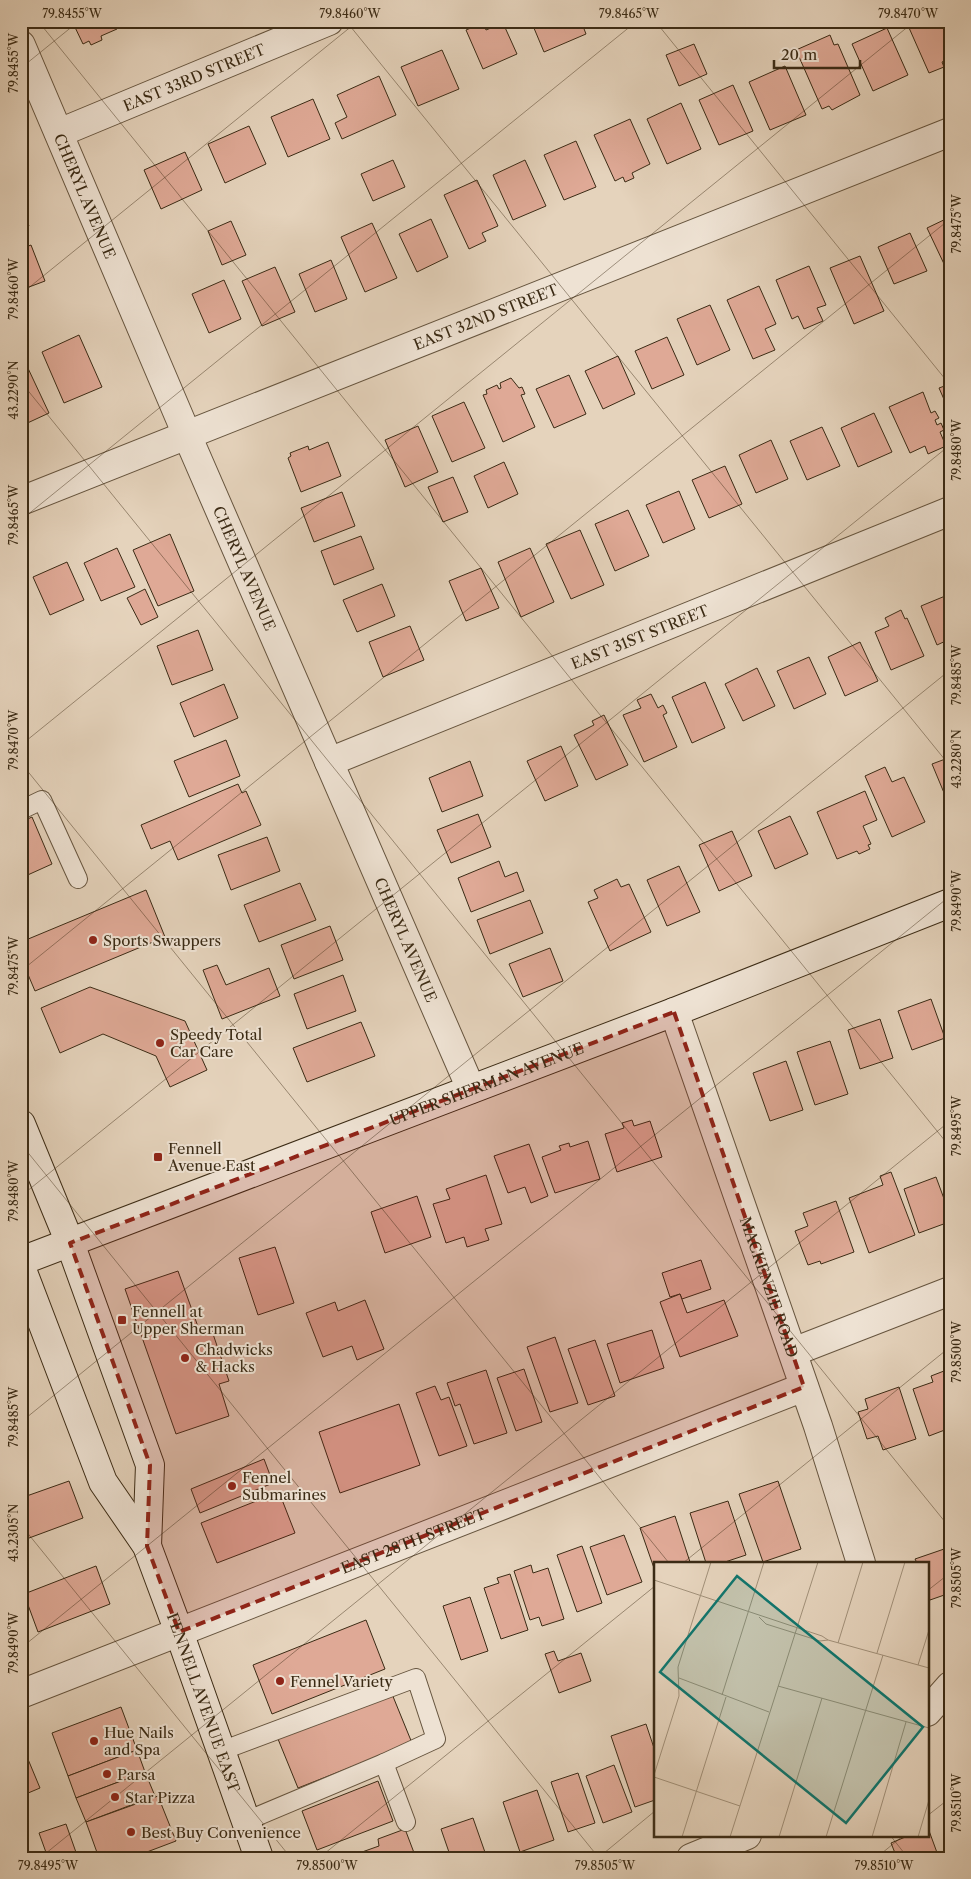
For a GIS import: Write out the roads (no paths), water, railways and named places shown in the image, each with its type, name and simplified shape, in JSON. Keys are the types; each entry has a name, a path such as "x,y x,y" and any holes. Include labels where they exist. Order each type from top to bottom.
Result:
{"street":[{"name":"EAST 33RD STREET","path":"59,133 329,21"},
{"name":"CHERYL AVENUE","path":"21,45 187,435 471,1089"},
{"name":"EAST 32ND STREET","path":"21,501 950,132"},
{"name":"EAST 31ST STREET","path":"329,762 950,511"},
{"name":"UPPER SHERMAN AVENUE","path":"21,1261 674,1012 950,903"},
{"name":"MACKENZIE ROAD","path":"674,1012 793,1352 861,1562"},
{"name":"FENNELL AVENUE EAST","path":"21,1124 70,1243 150,1465 147,1546"},
{"name":"FENNELL AVENUE EAST","path":"21,1267 103,1482 147,1546 259,1858"},
{"path":"793,1352 950,1291"},
{"name":"EAST 28TH STREET","path":"21,1694 804,1387"},
{"path":"928,1711 950,1686"},
{"path":"691,1858 745,1836"}],"lane":[{"path":"21,810 42,800 78,879"},
{"path":"221,1751 416,1678 436,1739 384,1764 246,1821"},
{"path":"384,1764 406,1822"}],"place":[{"name":"Sports Swappers","path":"93,940"},
{"name":"Speedy Total Car Care","path":"160,1043"},
{"name":"Fennell Avenue East","path":"158,1157"},
{"name":"Fennell at Upper Sherman","path":"122,1320"},
{"name":"Chadwicks & Hacks","path":"185,1358"},
{"name":"Fennel Submarines","path":"232,1486"},
{"name":"Fennel Variety","path":"280,1681"},
{"name":"Hue Nails and Spa","path":"94,1741"},
{"name":"Parsa","path":"107,1774"},
{"name":"Star Pizza","path":"115,1797"},
{"name":"Best Buy Convenience","path":"131,1832"}]}
